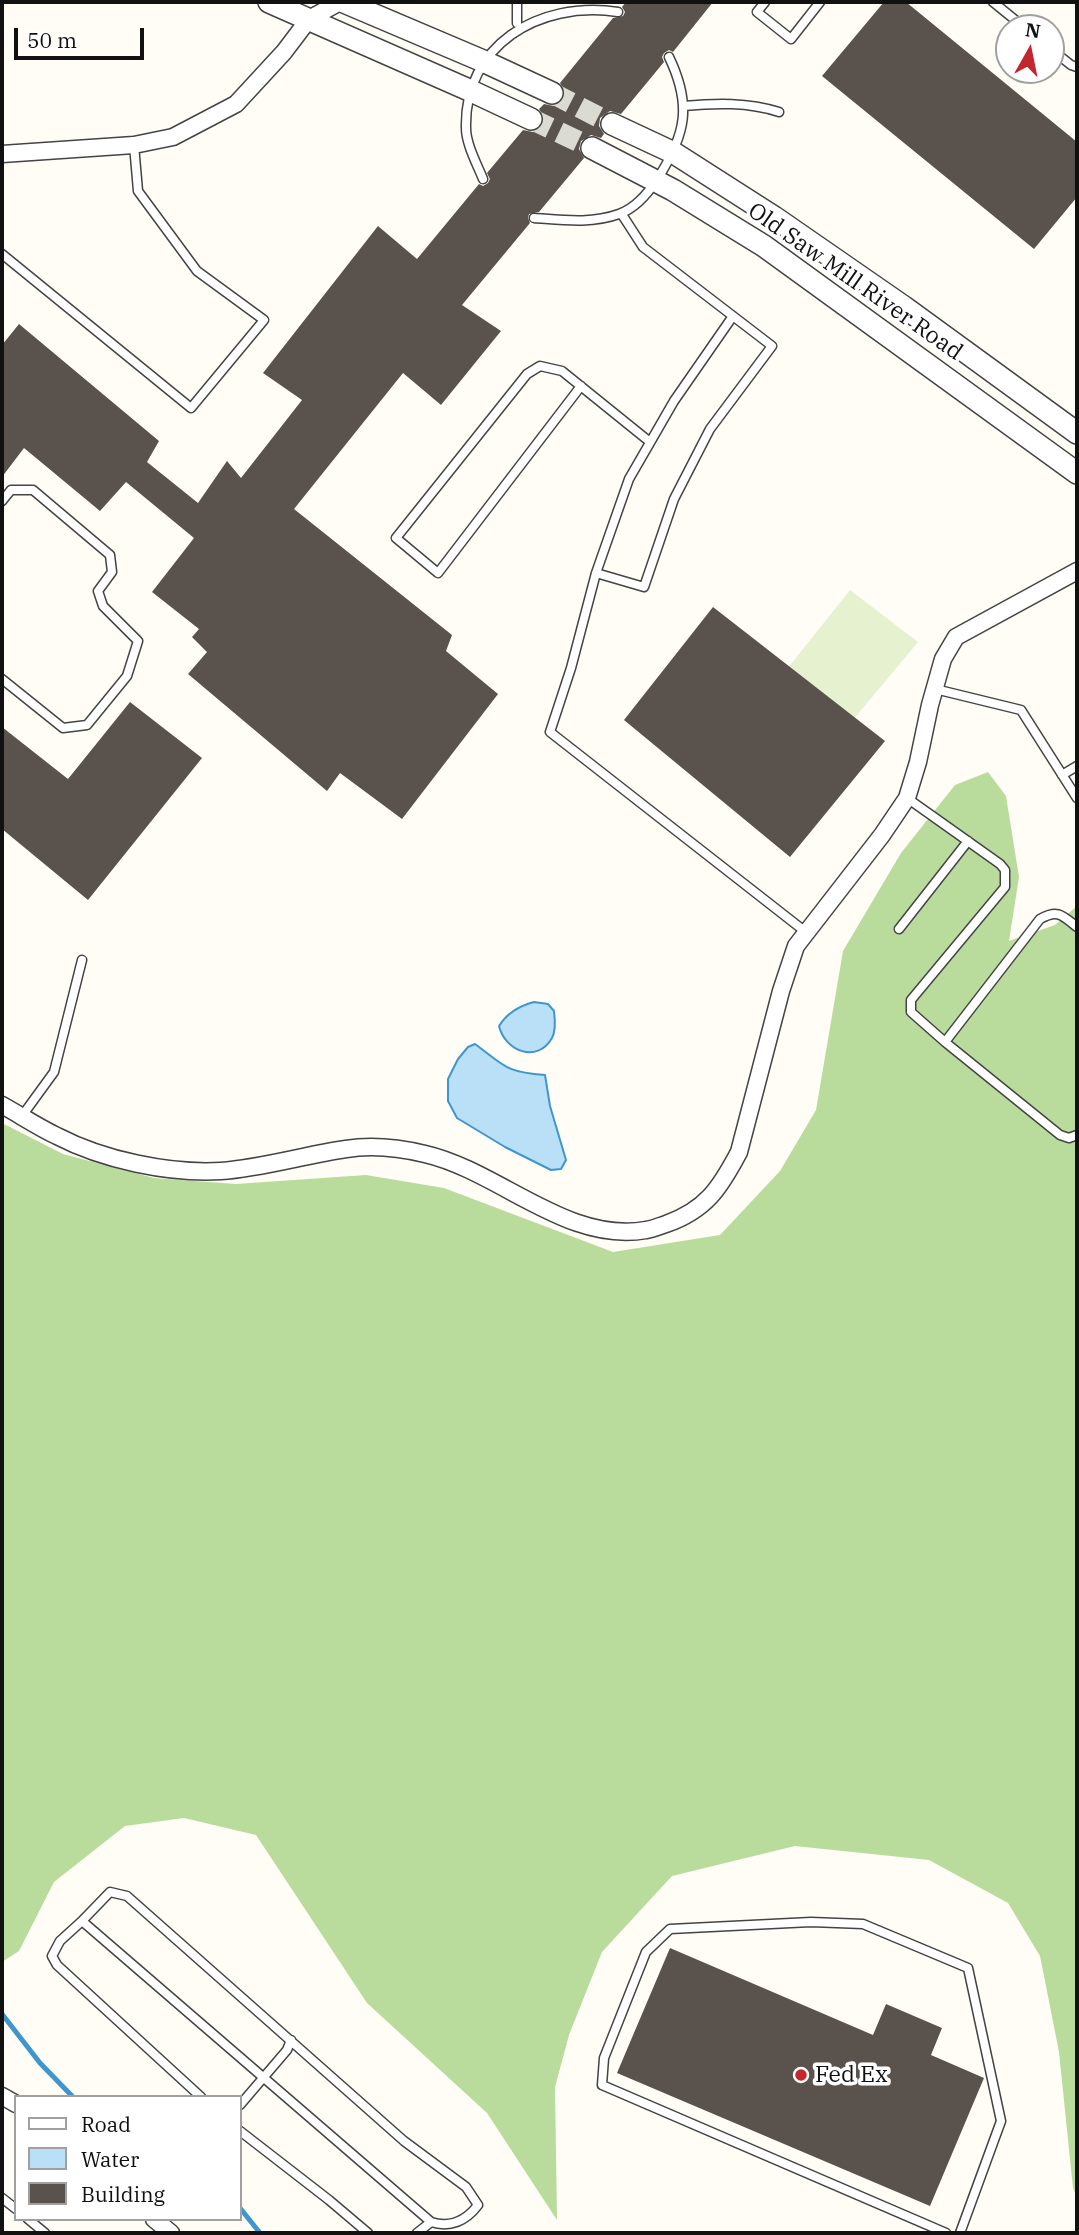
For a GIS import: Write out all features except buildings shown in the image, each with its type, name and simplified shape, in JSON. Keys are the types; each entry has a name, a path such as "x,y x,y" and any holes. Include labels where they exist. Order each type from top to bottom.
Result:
{"street":[{"path":"269,2 310,10 531,119"},
{"path":"2,154 134,145 173,137 236,104 284,52 310,10 342,2 552,93"},
{"name":"Old Saw Mill River Road","path":"612,124 674,153 774,217 1077,433"},
{"name":"Old Saw Mill River Road","path":"592,148 656,180 764,246 1077,473"},
{"path":"2,1105 58,1137 115,1158 172,1169 221,1171 348,1148 390,1148 426,1154 476,1172 569,1221 607,1231 646,1230 681,1219 708,1200 726,1176 739,1152 781,991 796,946 882,835 907,798 943,659 956,637 1077,571"},
{"path":"156,2221 171,2233"}],"lane":[{"path":"517,2 517,23"},
{"path":"765,2 757,12 791,39 820,2"},
{"path":"993,2 1008,14"},
{"path":"483,179 466,130 469,90 483,61 505,32 536,12 557,6 601,4 618,12"},
{"path":"534,218 582,222 621,213 647,194 674,153 681,130 681,89 669,57"},
{"path":"683,106 738,104 765,107 779,112"},
{"path":"3,256 191,408 264,320 197,271 138,191 134,145"},
{"path":"596,573 644,587 674,499 710,429 772,346 643,247 621,213"},
{"path":"733,316 674,401 629,479 596,573 571,668 550,732 807,933"},
{"path":"581,386 438,573 396,538 527,374 540,366 562,371 581,386 650,442"},
{"path":"2,500 11,490 33,490 110,555 112,572 99,591 103,606 138,641 127,676 87,725 63,728 2,680"},
{"path":"934,689 1021,710 1077,798"},
{"path":"1062,775 1077,766"},
{"path":"907,798 1005,870 1005,887 911,1000 911,1012 1060,1135 1069,1138 1077,1135"},
{"path":"899,929 968,841"},
{"path":"945,1042 1040,919 1051,913 1062,915 1077,927"},
{"path":"22,1116 54,1072 82,960"},
{"path":"82,1922 431,2222 445,2226 470,2216 478,2205 466,2187 404,2141 127,1896 110,1892 60,1941 52,1956 57,1965 199,2095"},
{"path":"946,2233 602,2084 604,2058 646,1952 670,1929 811,1922 863,1924 968,1968 1001,2121 960,2233"},
{"path":"242,2103 287,2050 291,2040"},
{"path":"242,2133 368,2233"},
{"path":"30,2221 45,2233"},
{"path":"417,2233 431,2222"}],"green space":[{"path":"850,590 918,642 853,720 787,669"},
{"path":"988,772 1006,796 1019,877 1009,941 1055,925 1077,906 1077,2197 1073,2188 1059,2052 1040,1956 1008,1903 929,1860 795,1846 672,1876 602,1952 569,2035 555,2087 557,2220 487,2113 367,2003 256,1835 184,1818 125,1826 54,1882 19,1951 2,1962 2,1123 63,1154 154,1178 236,1184 366,1175 444,1188 613,1252 720,1235 780,1171 816,1110 843,951 901,853 955,785"}],"water":[{"path":"534,1002 548,1004 554,1011 554,1032 546,1046 538,1051 522,1051 508,1042 499,1026 514,1011"},
{"path":"475,1044 506,1067 545,1075 550,1106 566,1160 561,1169 551,1170 505,1147 457,1118 448,1101 448,1079 458,1059 468,1047"}],"waterway":[{"path":"2,2014 40,2063 71,2095"},
{"path":"242,2210 260,2233"}],"tunnel":[{"path":"552,93 612,124"},
{"path":"531,119 592,148"}],"place":[{"name":"Fed Ex","path":"801,2075"}]}
